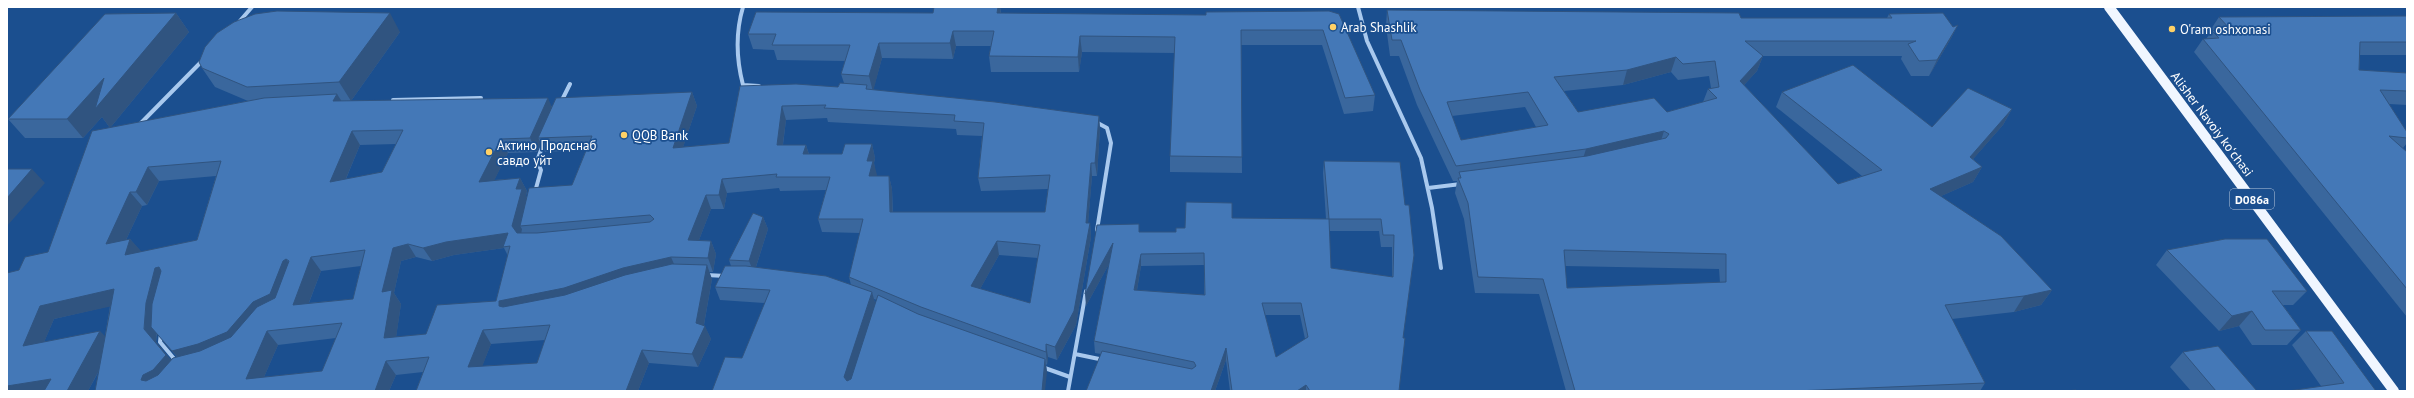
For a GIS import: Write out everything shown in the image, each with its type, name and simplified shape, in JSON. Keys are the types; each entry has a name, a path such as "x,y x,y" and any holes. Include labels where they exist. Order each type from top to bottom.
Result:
{"main road":[{"name":"Alisher Navoiy koʻchasi","path":"2109,7 2394,391"}],"street":[{"path":"238,24 252,7"},
{"path":"743,7 735,32 737,66 744,85 765,87"},
{"path":"1358,7 1367,41 1421,158 1428,188 1441,268"},
{"path":"142,123 206,57"},
{"path":"558,109 570,84"},
{"path":"389,100 481,98"},
{"path":"1092,120 1105,125 1109,131 1112,143 1096,236"},
{"path":"136,126 149,122"},
{"path":"533,201 540,170 537,161 548,134"},
{"path":"1428,188 1466,183"},
{"path":"701,275 732,276"},
{"path":"1068,391 1087,286"},
{"path":"161,329 160,342 179,364"},
{"path":"1074,354 1112,361"},
{"path":"1033,364 1070,377"}],"building":[{"path":"934,7 998,7 997,13 1206,15 1206,12 1329,11 1339,14 1375,95 1345,98 1323,30 1241,30 1242,157 1170,156 1175,37 1080,36 1078,57 989,56 994,31 953,31 950,43 879,43 869,76 841,74 850,45 772,45 776,34 748,34 756,12 933,13"},
{"path":"1387,10 1739,13 1741,18 1892,18 1889,14 1943,13 1953,27 1958,25 1937,60 1919,61 1908,44 1916,41 1745,41 1763,56 1740,81 1838,184 1882,170 1782,92 1853,65 1932,127 1968,88 2012,109 1970,157 1982,167 1930,189 2001,236 2052,290 2024,296 1945,305 1985,383 1795,391 1575,391 1543,279 1478,277 1468,203 1458,178 1461,178 1459,172 1587,156 1666,138 1669,134 1664,131 1586,149 1456,166 1420,90 1401,40 1392,40","holes":["1676,57 1683,64 1715,61 1719,87 1708,89 1717,98 1667,112 1654,98 1578,112 1554,77 1627,70","1528,92 1548,125 1461,140 1447,102","1564,250 1726,254 1726,282 1567,288"]},
{"path":"277,11 390,13 339,82 247,87 202,68 199,62 205,47 217,33 234,22 255,14"},
{"path":"176,13 95,109 104,78 67,119 8,119 105,14"},
{"path":"2407,16 2407,42 2360,42 2359,70 2407,73 2407,91 2380,90 2407,132 2407,138 2389,136 2407,152 2407,289 2203,39 2219,38 2212,31 2230,29 2219,17"},
{"path":"840,83 867,85 866,89 995,102 1099,116 1095,163 1091,163 1086,223 1090,223 1074,311 1055,347 1046,344 1046,352 921,307 849,277 863,219 818,219 830,177 776,177 777,174 722,179 719,195 706,195 688,240 711,241 708,258 671,257 623,268 564,288 499,301 499,306 503,307 565,295 625,275 672,264 707,265 696,323 705,326 692,354 642,350 626,391 416,391 429,357 386,361 375,391 95,391 114,289 40,306 23,346 100,331 67,391 44,391 51,379 7,386 7,273 19,270 25,257 48,252 92,131 264,98 337,94 333,101 548,98 530,138 501,139 479,182 520,178 516,189 522,189 512,226 517,233 537,233 650,222 654,219 650,215 520,226 529,188 572,185 592,136 538,138 556,98 692,92 673,148 729,143 740,86 796,84 838,87","holes":["826,105 824,108 955,115 954,121 984,123 978,178 1050,175 1045,212 890,212 889,176 869,176 873,161 867,161 872,144 845,144 842,154 803,154 806,145 777,145 782,106","403,130 382,172 330,182 352,131","221,161 197,240 125,255 130,239 106,244 130,192 136,192 148,167","508,233 503,247 510,246 496,301 437,305 426,334 384,338 392,290 382,292 393,248 408,244 423,248 446,242","997,241 1040,245 1030,303 971,286","365,250 353,299 293,305 311,257","286,259 289,261 275,298 257,307 231,337 200,351 173,358 158,375 146,381 141,380 143,375 153,370 166,355 144,329 146,303 155,268 159,267 161,271 152,304 151,327 172,351 198,344 227,332 253,302 270,294 283,261","342,323 322,371 246,379 267,331","550,325 537,363 468,367 483,330"]},
{"path":"1324,161 1400,162 1405,205 1409,205 1414,255 1403,338 1405,338 1399,391 1310,391 1306,385 1297,391 1232,391 1226,348 1211,391 1086,391 1102,351 1192,369 1196,366 1194,362 1094,341 1113,243 1085,294 1097,225 1139,224 1139,232 1176,232 1176,228 1185,228 1186,202 1232,203 1232,218 1329,219","holes":["1329,219 1381,219 1383,235 1394,235 1393,277 1331,268","1204,253 1205,295 1134,290 1141,254","1262,303 1301,303 1308,337 1276,357"]},
{"path":"7,169 32,169 7,198"},
{"path":"753,213 763,217 749,261 729,260"},
{"path":"2225,239 2267,239 2307,291 2272,291 2301,330 2265,330 2252,311 2232,316 2167,250"},
{"path":"725,266 746,266 826,276 872,292 844,377 847,381 851,379 878,295 918,314 1045,359 1042,391 712,391 725,357 742,358 770,290 715,287"},
{"path":"2306,331 2332,331 2376,391 2288,391 2344,383"},
{"path":"2218,346 2257,391 2216,391 2183,352"}],"place":[{"name":"Arab Shashlik","path":"1333,27"},
{"name":"O'ram oshxonasi","path":"2172,29"},
{"name":"QQB Bank","path":"624,135"},
{"name":"Актино Продснаб савдо уйт","path":"489,152"}]}
